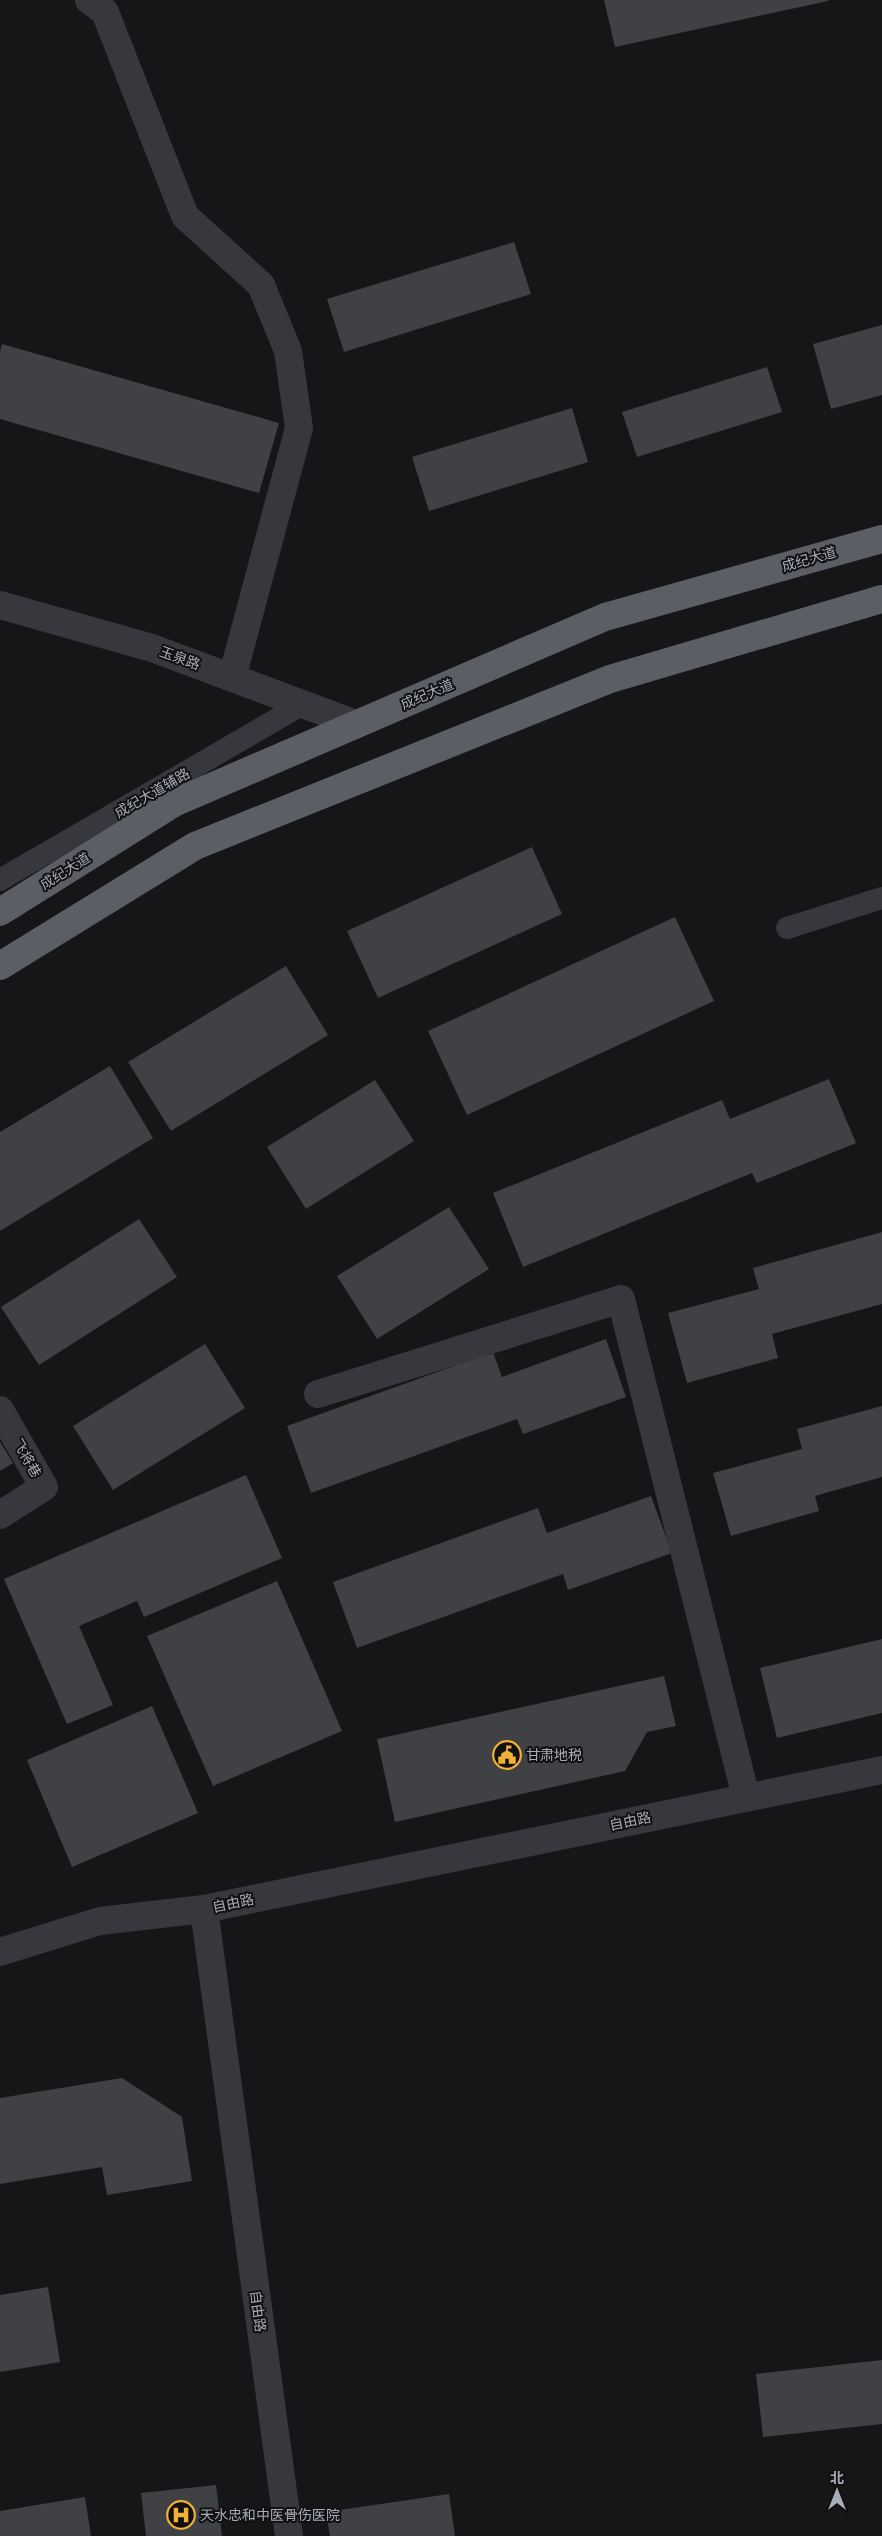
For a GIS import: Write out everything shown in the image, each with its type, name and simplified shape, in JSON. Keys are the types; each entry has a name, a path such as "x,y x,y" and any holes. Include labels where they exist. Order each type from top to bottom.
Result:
{"highway":[{"name":"成纪大道","path":"0,912 174,803 605,617 882,539"},
{"path":"0,966 195,846 610,679 882,599"}],"street":[{"path":"89,0 105,12 185,216 261,285 288,351 299,428 232,678"},
{"name":"玉泉路","path":"0,605 152,648 356,724"},
{"path":"318,1394 621,1299 746,1797"},
{"name":"飞将巷","path":"0,1410 44,1487 0,1515"},
{"name":"自由路","path":"289,2536 204,1909 882,1770"},
{"path":"0,1952 100,1921 204,1909"}],"lane":[{"name":"成纪大道辅路","path":"0,880 303,704"},
{"path":"787,928 882,898"}],"building":[{"path":"604,0 828,0 828,1 615,47"},
{"path":"514,242 531,294 344,352 327,299"},
{"path":"882,325 882,395 831,409 813,344"},
{"path":"2,344 279,423 259,493 0,419 0,352"},
{"path":"767,367 782,412 637,457 622,412"},
{"path":"572,408 588,462 429,511 412,457"},
{"path":"532,847 562,914 378,998 347,931"},
{"path":"675,917 714,1001 467,1115 428,1031"},
{"path":"286,966 328,1035 171,1131 128,1062"},
{"path":"110,1066 153,1138 0,1231 0,1132"},
{"path":"829,1079 856,1143 757,1183 752,1173 523,1267 493,1193 722,1100 730,1119"},
{"path":"375,1080 414,1141 306,1209 267,1147"},
{"path":"449,1207 489,1269 377,1339 337,1276"},
{"path":"139,1219 177,1277 39,1365 1,1307"},
{"path":"882,1232 882,1304 772,1334 778,1358 687,1383 668,1313 759,1289 753,1268"},
{"path":"606,1339 626,1397 523,1434 517,1419 311,1493 287,1426 493,1352 502,1377"},
{"path":"205,1344 245,1408 113,1490 73,1426"},
{"path":"882,1406 882,1477 815,1496 819,1511 731,1536 713,1473 802,1449 797,1429"},
{"path":"0,1442 13,1463 0,1471"},
{"path":"246,1475 282,1558 144,1617 137,1601 79,1626 113,1705 67,1724 4,1579"},
{"path":"651,1496 672,1553 568,1590 563,1574 357,1648 333,1582 538,1508 547,1533"},
{"path":"277,1581 342,1731 213,1786 147,1636"},
{"path":"882,1639 882,1713 777,1738 760,1668"},
{"name":"甘肃地税","path":"664,1676 676,1726 647,1732 625,1771 395,1822 377,1739"},
{"path":"152,1706 198,1813 72,1867 27,1760"},
{"path":"122,2078 182,2117 192,2181 107,2195 102,2167 0,2184 0,2098"},
{"path":"48,2287 60,2362 0,2372 0,2295"},
{"path":"882,2360 882,2424 763,2437 756,2374"},
{"name":"天水忠和中医骨伤医院","path":"216,2485 222,2536 146,2536 141,2493"},
{"path":"449,2494 455,2536 330,2536 326,2512"},
{"path":"85,2497 91,2536 0,2536 0,2511"}],"place":[{"name":"甘肃地税","path":"507,1755"},
{"name":"天水忠和中医骨伤医院","path":"181,2515"}]}
